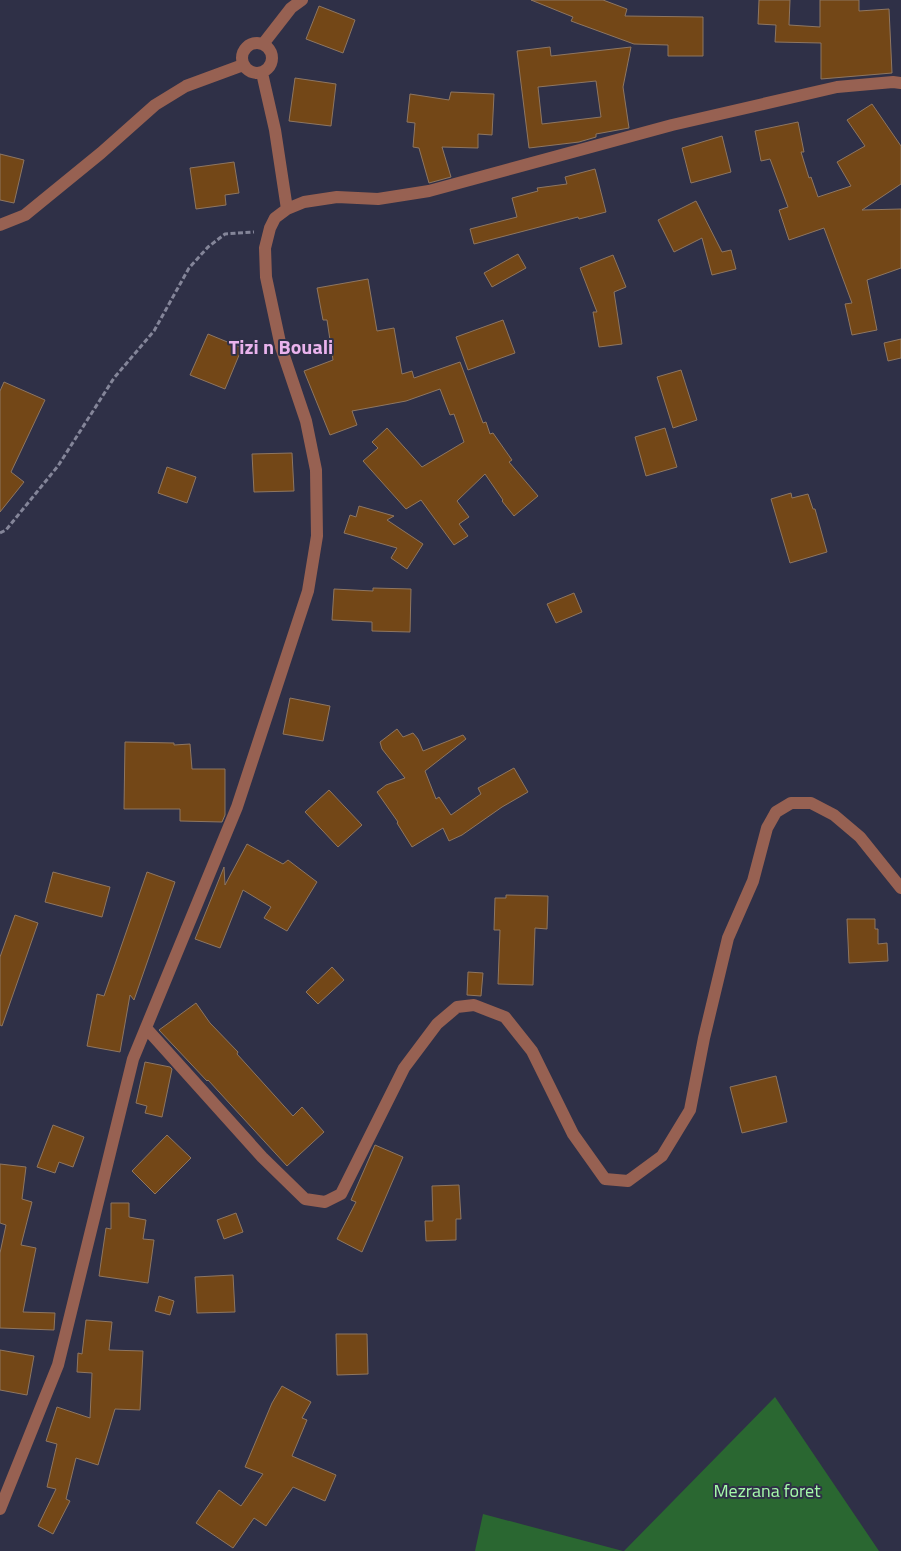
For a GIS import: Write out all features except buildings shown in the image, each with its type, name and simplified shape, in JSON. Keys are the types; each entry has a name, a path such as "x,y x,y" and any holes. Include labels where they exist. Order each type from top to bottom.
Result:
{"street":[{"path":"263,44 291,8 302,0"},
{"path":"256,43 263,44 269,48 272,62 268,69 262,73 255,74 248,71 243,65 241,58 243,51 248,46 256,43"},
{"path":"0,225 24,215 101,153 155,105 186,86 243,65"},
{"path":"262,73 274,130 286,209"},
{"path":"0,1509 58,1366 134,1059 237,807 308,591 317,536 316,470 306,421 281,347 266,277 265,248 270,228 275,218 286,209 304,202 337,197 378,199 429,191 672,125 837,87 901,83"},
{"path":"146,1028 262,1157 304,1199 325,1202 341,1194 404,1068 437,1024 457,1007 474,1005 505,1017 532,1052 573,1134 605,1179 628,1180 662,1156 690,1110 704,1038 728,938 753,882 767,828 776,812 791,804 811,803 834,814 860,837 901,888"}],"path":[{"path":"0,533 6,530 58,466 114,378 154,331 189,268 225,234 251,231 268,236"}],"green space":[{"name":"Mezrana foret","path":"775,1397 879,1551 624,1551"},
{"path":"483,1514 623,1551 475,1551"}],"district":[{"name":"Tizi n Bouali","path":"281,347"}]}
